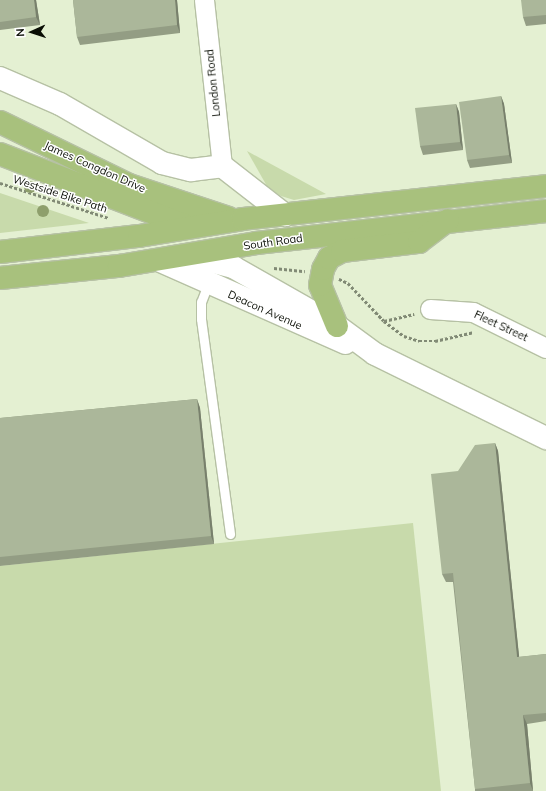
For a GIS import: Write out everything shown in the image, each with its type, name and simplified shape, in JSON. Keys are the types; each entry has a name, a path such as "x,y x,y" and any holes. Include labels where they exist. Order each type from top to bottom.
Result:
{"highway":[{"name":"James Congdon Drive","path":"0,122 129,185 238,220"},
{"name":"James Congdon Drive","path":"0,154 188,227 256,243"},
{"path":"0,252 139,236 238,220 546,186"},
{"name":"South Road","path":"0,278 158,260 256,243 448,220 546,211"},
{"path":"337,326 320,285 322,269 329,258 342,251 419,242 448,220"},
{"path":"139,236 188,255"}],"street":[{"name":"London Road","path":"204,0 222,166"},
{"path":"0,78 60,104 162,163 191,170 222,166 285,215"},
{"name":"Deacon Avenue","path":"188,255 233,267 337,326 375,354"},
{"name":"Deacon Avenue","path":"158,260 314,331 375,354 546,438"},
{"name":"Fleet Street","path":"430,309 473,312 546,348"}],"lane":[{"path":"208,284 201,302 201,319 230,534"}],"path":[{"name":"Westside Bike Path","path":"0,183 115,220"},
{"path":"384,321 404,336 419,341 480,332"}],"green space":[{"path":"247,151 326,194 294,200 281,196 268,188"},
{"path":"0,193 89,223 0,233"},
{"path":"413,523 441,791 0,791 0,566"}],"building":[{"path":"0,0 34,0 36,17 0,22"},
{"path":"73,0 175,0 177,25 77,37"},
{"path":"521,0 546,0 546,15 523,17"},
{"path":"501,96 509,155 467,160 459,102"},
{"path":"456,104 460,142 420,146 415,108"},
{"path":"197,399 211,536 0,557 0,418"},
{"path":"495,443 517,657 546,654 546,713 523,715 530,783 475,789 453,573 442,574 431,474 458,471 475,445"}]}
